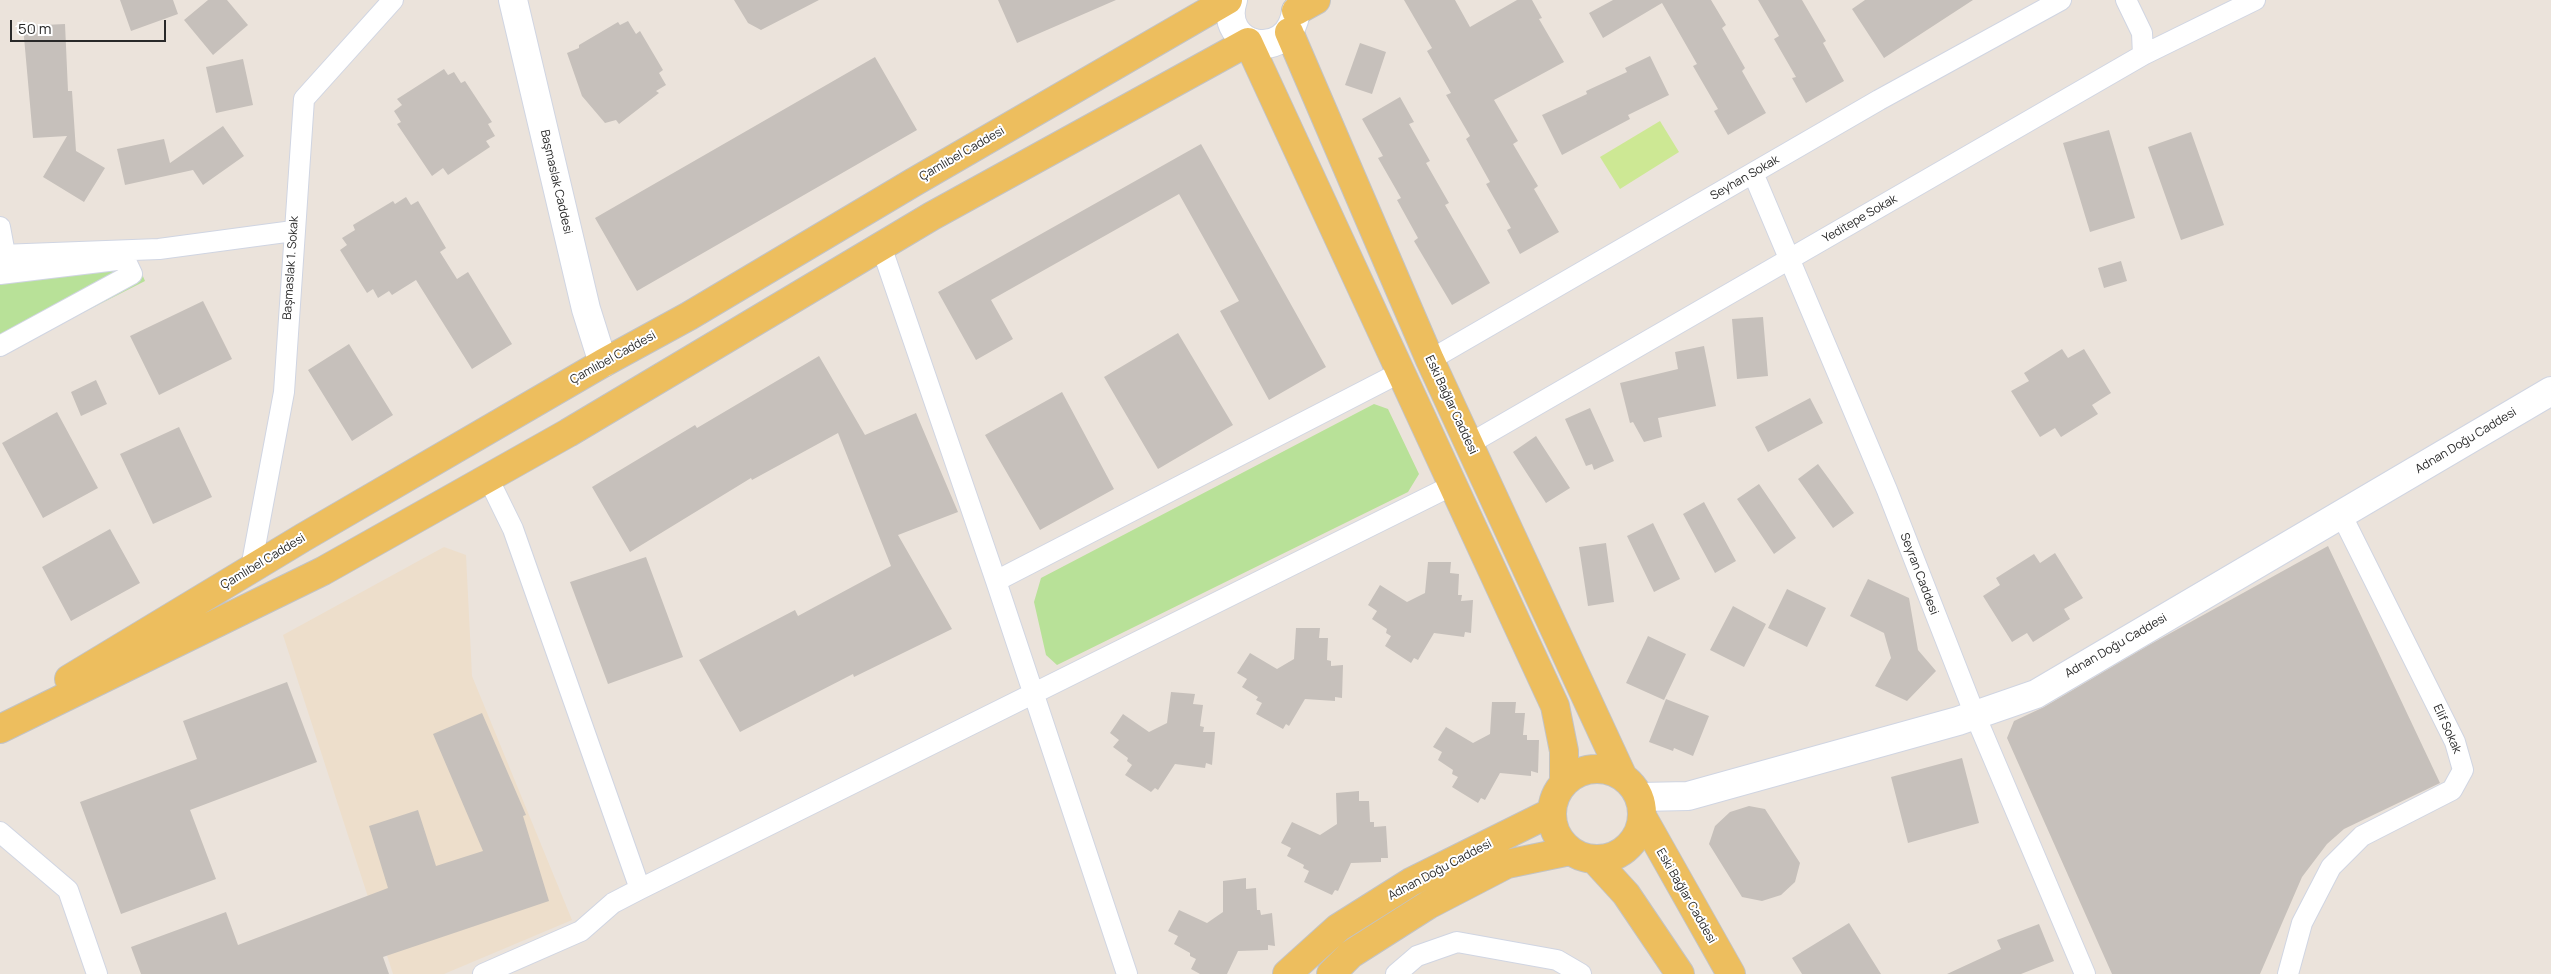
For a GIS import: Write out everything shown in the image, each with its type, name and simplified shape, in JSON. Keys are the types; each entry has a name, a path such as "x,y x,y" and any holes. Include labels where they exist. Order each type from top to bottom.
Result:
{"main road":[{"name":"Çamlıbel Caddesi","path":"0,720 251,568 602,363 689,316 914,182 1228,0"},
{"name":"Eski Bağlar Caddesi","path":"1298,11 1430,360 1622,775"},
{"path":"0,729 279,594 568,433 881,246 1248,42 1555,706 1564,751 1564,783"},
{"path":"1582,855 1617,855 1627,849 1635,840 1641,808 1633,785 1622,775 1607,769 1591,768 1576,774 1564,783 1555,797 1552,812 1557,834 1626,894 1680,974"},
{"name":"Eski Bağlar Caddesi","path":"1641,808 1731,974"},
{"name":"Adnan Doğu Caddesi","path":"1287,974 1338,928 1411,882 1552,812"},
{"name":"Adnan Doğu Caddesi","path":"1331,974 1351,954 1428,905 1507,864 1582,855"}],"street":[{"name":"Başmaslak 1. Sokak","path":"251,568 284,392 293,232 304,99 393,0"},
{"name":"Başmaslak Caddesi","path":"513,0 586,309 602,363"},
{"path":"1233,0 1230,17 1234,27 1248,42 1259,45 1281,40 1298,11"},
{"name":"Seyhan Sokak","path":"1430,360 1754,173 2061,0"},
{"path":"2126,0 2142,33 2144,55"},
{"name":"Yeditepe Sokak","path":"1469,444 2144,55 2255,0"},
{"name":"Seyran Caddesi","path":"1754,173 1887,490 1975,715 2085,974"},
{"path":"0,227 2,255 159,249 293,232"},
{"path":"881,246 996,581 1127,974"},
{"path":"0,274 125,259 132,274 0,346"},
{"path":"996,581 1401,372"},
{"name":"Adnan Doğu Caddesi","path":"1641,808 1975,715 2036,694 2551,391"},
{"path":"488,478 512,529 640,889"},
{"path":"482,974 581,931 613,903 640,889 1453,486"},
{"name":"Elif Sokak","path":"2288,974 2302,923 2332,866 2362,836 2452,790 2463,770 2455,742 2341,514"},
{"path":"0,832 68,890 97,974"},
{"path":"1396,974 1417,956 1457,942 1557,960 1581,974"}],"shaded area":[{"path":"444,547 466,555 472,676 572,920 444,974 393,974 283,635"}],"green space":[{"path":"1660,121 1679,152 1620,189 1600,157"},
{"path":"138,265 145,281 0,355 0,280"},
{"path":"1374,404 1388,409 1419,474 1408,492 1057,665 1046,655 1034,602 1041,578"}],"building":[{"path":"120,0 173,0 178,14 131,31"},
{"path":"208,0 227,0 248,25 213,55 184,20"},
{"path":"734,0 819,0 761,30 748,23"},
{"path":"998,0 1116,0 1017,43"},
{"path":"1404,0 1455,0 1470,27 1517,0 1532,0 1542,18 1539,19 1564,62 1494,100 1518,141 1513,144 1538,186 1534,189 1559,232 1520,254 1507,230 1511,228 1486,184 1490,182 1466,139 1470,136 1446,95 1451,93 1427,51 1432,48"},
{"path":"1613,0 1711,0 1726,25 1722,28 1745,68 1742,71 1766,113 1728,135 1714,111 1718,109 1693,66 1697,64 1662,3 1603,38 1589,13"},
{"path":"1758,0 1802,0 1826,41 1823,43 1844,81 1806,103 1792,78 1796,77 1774,39 1779,36"},
{"path":"1865,0 1973,0 1884,58 1852,9"},
{"path":"628,21 636,34 640,31 663,70 659,73 666,85 656,91 659,93 619,124 616,120 605,123 582,96 567,53 579,48 579,45 618,22 620,25"},
{"path":"65,24 68,91 72,91 76,151 105,168 84,202 43,177 67,136 33,138 23,26"},
{"path":"1360,43 1386,52 1372,94 1345,85"},
{"path":"1650,56 1669,95 1628,115 1630,119 1562,155 1542,115 1587,94 1586,91 1627,72 1625,68"},
{"path":"875,57 917,130 637,291 595,218"},
{"path":"243,59 253,105 216,113 206,67"},
{"path":"444,69 448,75 454,72 461,83 465,81 492,122 488,124 495,136 486,141 490,147 448,175 443,168 432,176 397,124 401,122 394,111 402,105 397,99"},
{"path":"1400,97 1414,122 1409,124 1430,161 1426,163 1449,203 1445,205 1490,283 1452,305 1414,241 1418,238 1397,200 1401,198 1378,158 1383,156 1362,119"},
{"path":"223,126 244,156 203,185 193,170 125,185 117,149 164,139 170,163"},
{"path":"2109,130 2135,218 2090,232 2063,143"},
{"path":"2191,132 2224,225 2181,240 2148,147"},
{"path":"1201,144 1326,367 1269,400 1220,311 1239,301 1179,194 991,300 1013,339 976,360 938,292"},
{"path":"406,197 411,205 418,201 446,248 440,252 457,279 468,272 512,344 472,369 416,280 392,295 389,291 378,298 373,289 367,293 340,250 347,245 342,238 355,230 353,225 393,201 395,204"},
{"path":"2121,261 2127,281 2104,288 2098,268"},
{"path":"203,301 232,359 159,395 130,336"},
{"path":"1763,317 1768,376 1737,379 1732,319"},
{"path":"1178,333 1233,425 1158,469 1104,377"},
{"path":"349,344 393,415 352,441 308,370"},
{"path":"1704,346 1716,406 1658,418 1662,437 1644,442 1633,422 1630,423 1620,383 1678,369 1675,352"},
{"path":"2062,349 2068,358 2084,349 2111,393 2092,405 2098,414 2061,437 2055,428 2040,437 2011,391 2029,381 2024,373"},
{"path":"819,356 865,435 916,413 958,512 898,535 952,629 854,677 853,674 740,732 699,660 795,610 798,616 891,566 838,433 752,480 751,478 630,552 592,487 695,425 697,428"},
{"path":"96,380 107,404 81,416 71,392"},
{"path":"1062,392 1114,489 1040,530 985,435"},
{"path":"1810,398 1823,423 1768,452 1755,427"},
{"path":"1590,408 1614,461 1594,470 1592,464 1586,466 1565,419"},
{"path":"57,412 98,488 43,518 2,443"},
{"path":"179,427 212,497 153,524 120,454"},
{"path":"1536,436 1570,488 1546,503 1513,452"},
{"path":"1818,464 1854,513 1833,528 1798,479"},
{"path":"1759,484 1796,538 1774,554 1737,499"},
{"path":"1704,502 1736,561 1715,573 1683,514"},
{"path":"1653,523 1680,579 1654,592 1627,536"},
{"path":"110,529 140,583 71,621 42,567"},
{"path":"1606,543 1614,602 1588,606 1579,547"},
{"path":"2328,546 2440,783 2344,829 2327,844 2302,877 2260,974 2112,974 2007,738 2014,721 2044,707 2149,645"},
{"path":"2055,553 2083,598 2064,609 2070,619 2033,642 2027,633 2012,642 1983,596 2000,585 1996,578 2034,554 2040,563"},
{"path":"646,557 683,657 608,684 570,582"},
{"path":"1428,562 1451,562 1450,573 1459,574 1458,595 1462,595 1461,601 1473,600 1471,633 1465,632 1464,637 1434,633 1418,660 1414,658 1411,663 1385,646 1391,636 1386,633 1387,629 1372,619 1377,611 1368,605 1380,585 1407,602 1425,593"},
{"path":"1868,579 1909,598 1918,650 1936,671 1907,701 1875,686 1891,658 1884,633 1850,616"},
{"path":"1787,589 1826,608 1807,647 1768,628"},
{"path":"1733,606 1766,624 1744,667 1710,650"},
{"path":"1296,628 1320,628 1319,638 1328,638 1327,660 1331,661 1331,666 1343,665 1342,698 1335,697 1335,701 1305,699 1289,726 1286,724 1283,729 1256,714 1262,703 1256,700 1258,697 1242,687 1247,679 1237,673 1250,653 1277,669 1294,659"},
{"path":"1648,636 1686,654 1664,700 1626,683"},
{"path":"287,682 317,762 190,810 216,879 121,914 80,802 197,759 183,721"},
{"path":"1171,692 1195,694 1193,704 1203,705 1200,726 1204,727 1203,732 1215,732 1212,765 1206,763 1205,768 1175,764 1158,790 1155,788 1151,792 1125,775 1132,765 1127,761 1128,758 1113,747 1119,740 1110,733 1123,714 1149,732 1167,723"},
{"path":"1666,699 1709,716 1693,756 1674,748 1673,751 1649,742"},
{"path":"1492,702 1516,702 1515,713 1525,713 1523,735 1527,735 1527,740 1539,740 1538,773 1531,771 1531,776 1500,773 1485,800 1481,798 1478,803 1452,787 1458,777 1452,774 1453,770 1438,760 1442,752 1433,747 1446,727 1473,743 1490,734"},
{"path":"482,713 526,815 523,816 549,901 383,957 389,974 141,974 131,947 226,912 238,945 388,888 369,826 418,810 436,866 483,851 433,734"},
{"path":"1962,758 1979,823 1908,843 1891,777"},
{"path":"1359,791 1359,801 1369,801 1370,822 1374,822 1374,827 1386,826 1388,858 1381,858 1381,862 1351,863 1338,891 1335,890 1332,895 1304,882 1309,871 1303,868 1304,865 1287,856 1291,848 1281,843 1292,822 1320,835 1337,824 1336,793"},
{"path":"1749,806 1765,809 1800,863 1795,882 1781,895 1762,901 1742,897 1709,844 1715,826 1730,812"},
{"path":"1246,878 1246,889 1256,888 1257,910 1260,910 1261,915 1272,913 1275,946 1268,945 1268,950 1238,951 1227,974 1200,974 1191,969 1196,959 1190,956 1190,953 1174,944 1178,936 1168,931 1179,910 1207,923 1223,912 1223,881"},
{"path":"1849,923 1881,974 1802,974 1792,958"},
{"path":"2039,924 2054,961 2021,974 1947,974 2001,949 1997,940"}]}
